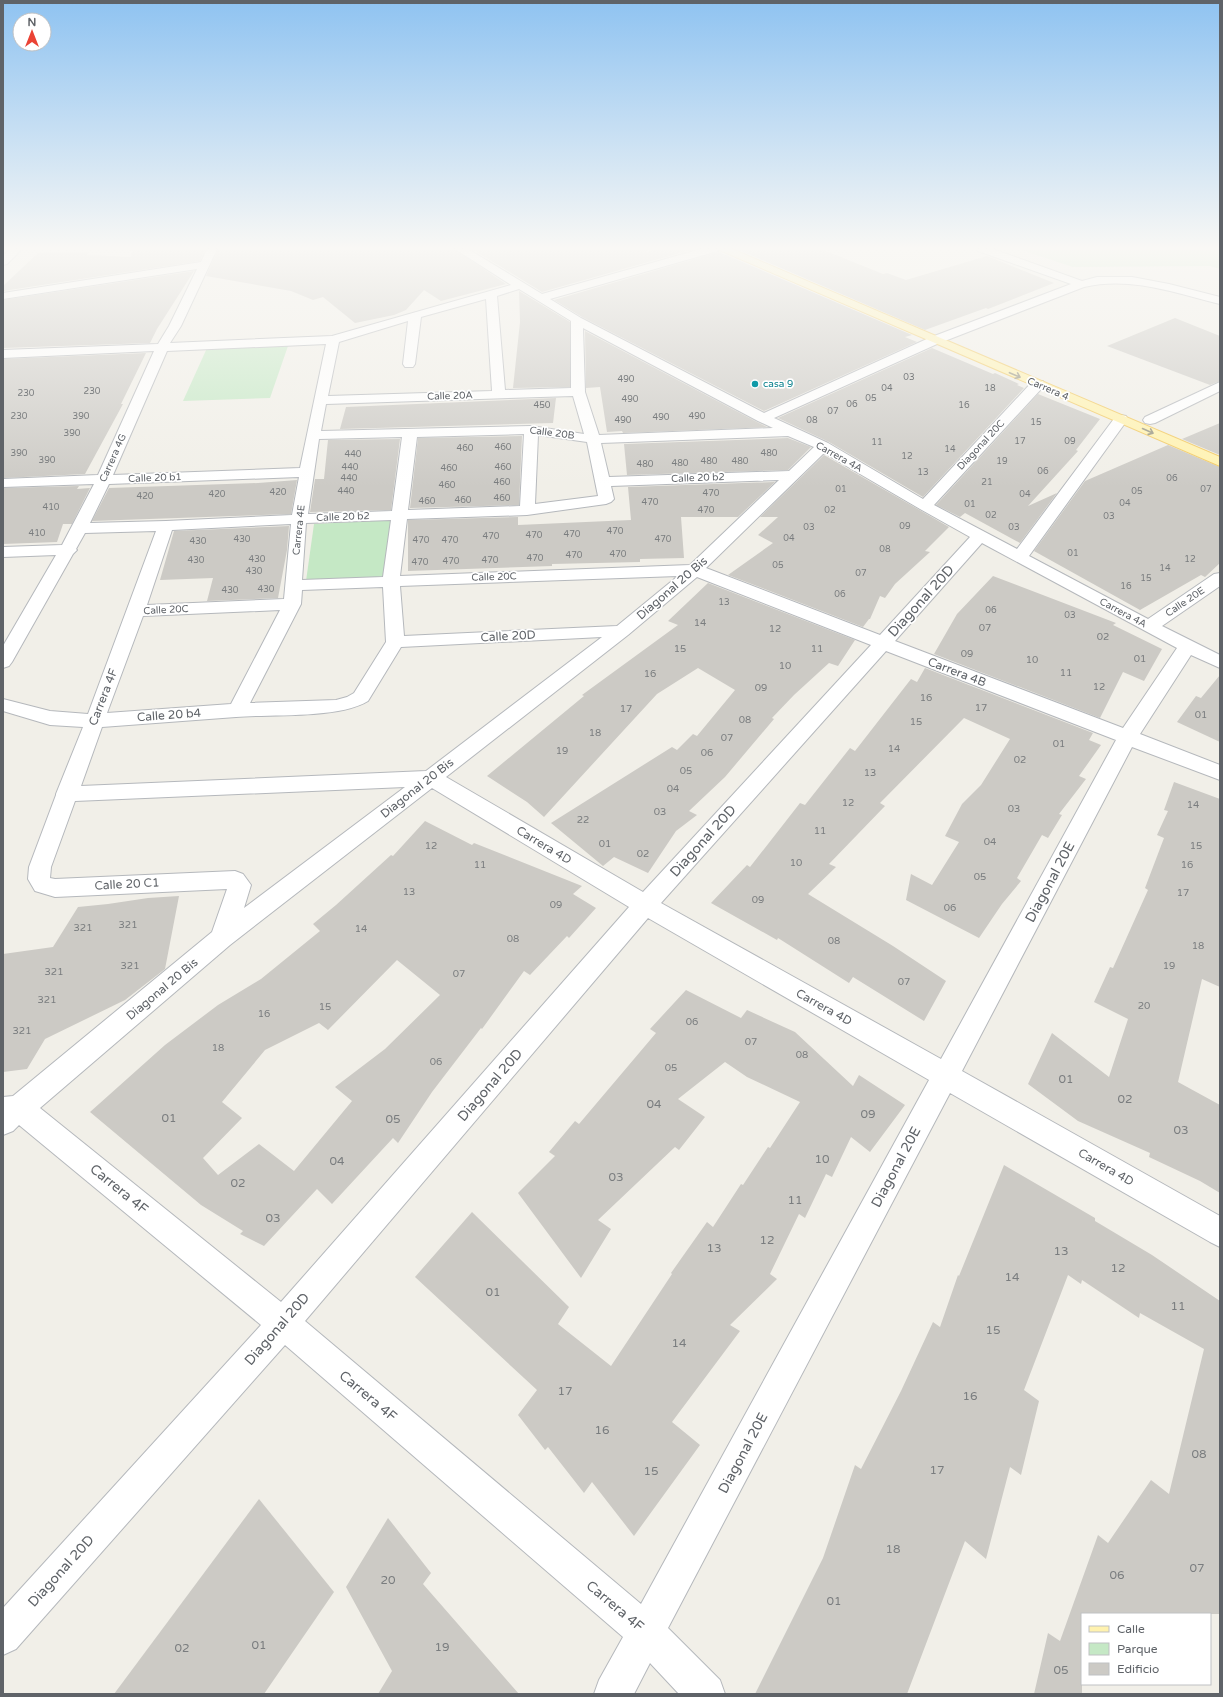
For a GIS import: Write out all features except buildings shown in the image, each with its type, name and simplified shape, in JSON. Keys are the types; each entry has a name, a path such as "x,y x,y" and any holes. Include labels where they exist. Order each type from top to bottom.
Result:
{"main road":[{"name":"Carrera 4","path":"903,328 1220,462"},
{"name":"Carrera 4","path":"937,328 1220,450"}],"street":[{"name":"Carrera 4G","path":"3,662 69,550 104,479 162,347 174,328"},
{"path":"3,354 333,340 372,328"},
{"path":"409,364 413,328"},
{"path":"494,328 499,394"},
{"path":"577,328 578,392 593,439 602,482"},
{"name":"Carrera 4A","path":"593,328 790,432 823,446 924,506 1149,627 1220,662"},
{"path":"763,418 933,341 966,328"},
{"name":"Carrera 4E","path":"237,710 292,604 299,519 306,472 333,340"},
{"name":"Diagonal 20C","path":"924,506 1038,384"},
{"path":"1150,420 1220,386"},
{"name":"Calle 20A","path":"321,400 578,392"},
{"path":"1020,557 1121,419"},
{"path":"527,510 531,430"},
{"name":"Calle 20B","path":"313,435 531,430 593,439 790,432"},
{"path":"395,642 391,582 410,433"},
{"name":"Diagonal 20 Bis","path":"9,1113 222,938 622,631 695,570 823,446"},
{"name":"Calle 20 b1","path":"3,483 306,472"},
{"name":"Calle 20 b2","path":"80,528 166,526 527,510 606,499 602,482 794,475"},
{"name":"Carrera 4F","path":"40,867 66,794 136,611 166,526"},
{"name":"Diagonal 20D","path":"3,1636 283,1323 645,905 980,536"},
{"path":"3,552 69,550"},
{"name":"Calle 20C","path":"294,587 302,585 695,570"},
{"name":"Carrera 4B","path":"695,570 1220,773"},
{"name":"Calle 20E","path":"1149,627 1220,578"},
{"name":"Calle 20C","path":"136,611 292,604"},
{"name":"Calle 20D","path":"395,642 622,631"},
{"name":"Calle 20 b4","path":"3,705 50,718 94,721 237,710 336,706 353,702 361,697 395,642"},
{"name":"Diagonal 20E","path":"613,1694 1127,738 1188,646"},
{"path":"66,794 431,778"},
{"name":"Carrera 4D","path":"431,778 645,905 1220,1232"},
{"name":"Calle 20 C1","path":"40,867 39,879 44,885 55,888 230,879 236,880 240,885 222,938"},
{"name":"Carrera 4F","path":"9,1113 283,1323 646,1632 706,1694"}],"green space":[{"path":"288,346 270,398 183,401 207,348"},
{"path":"393,520 386,578 306,581 314,524"}],"place":[{"name":"casa 9","path":"755,384"}]}
